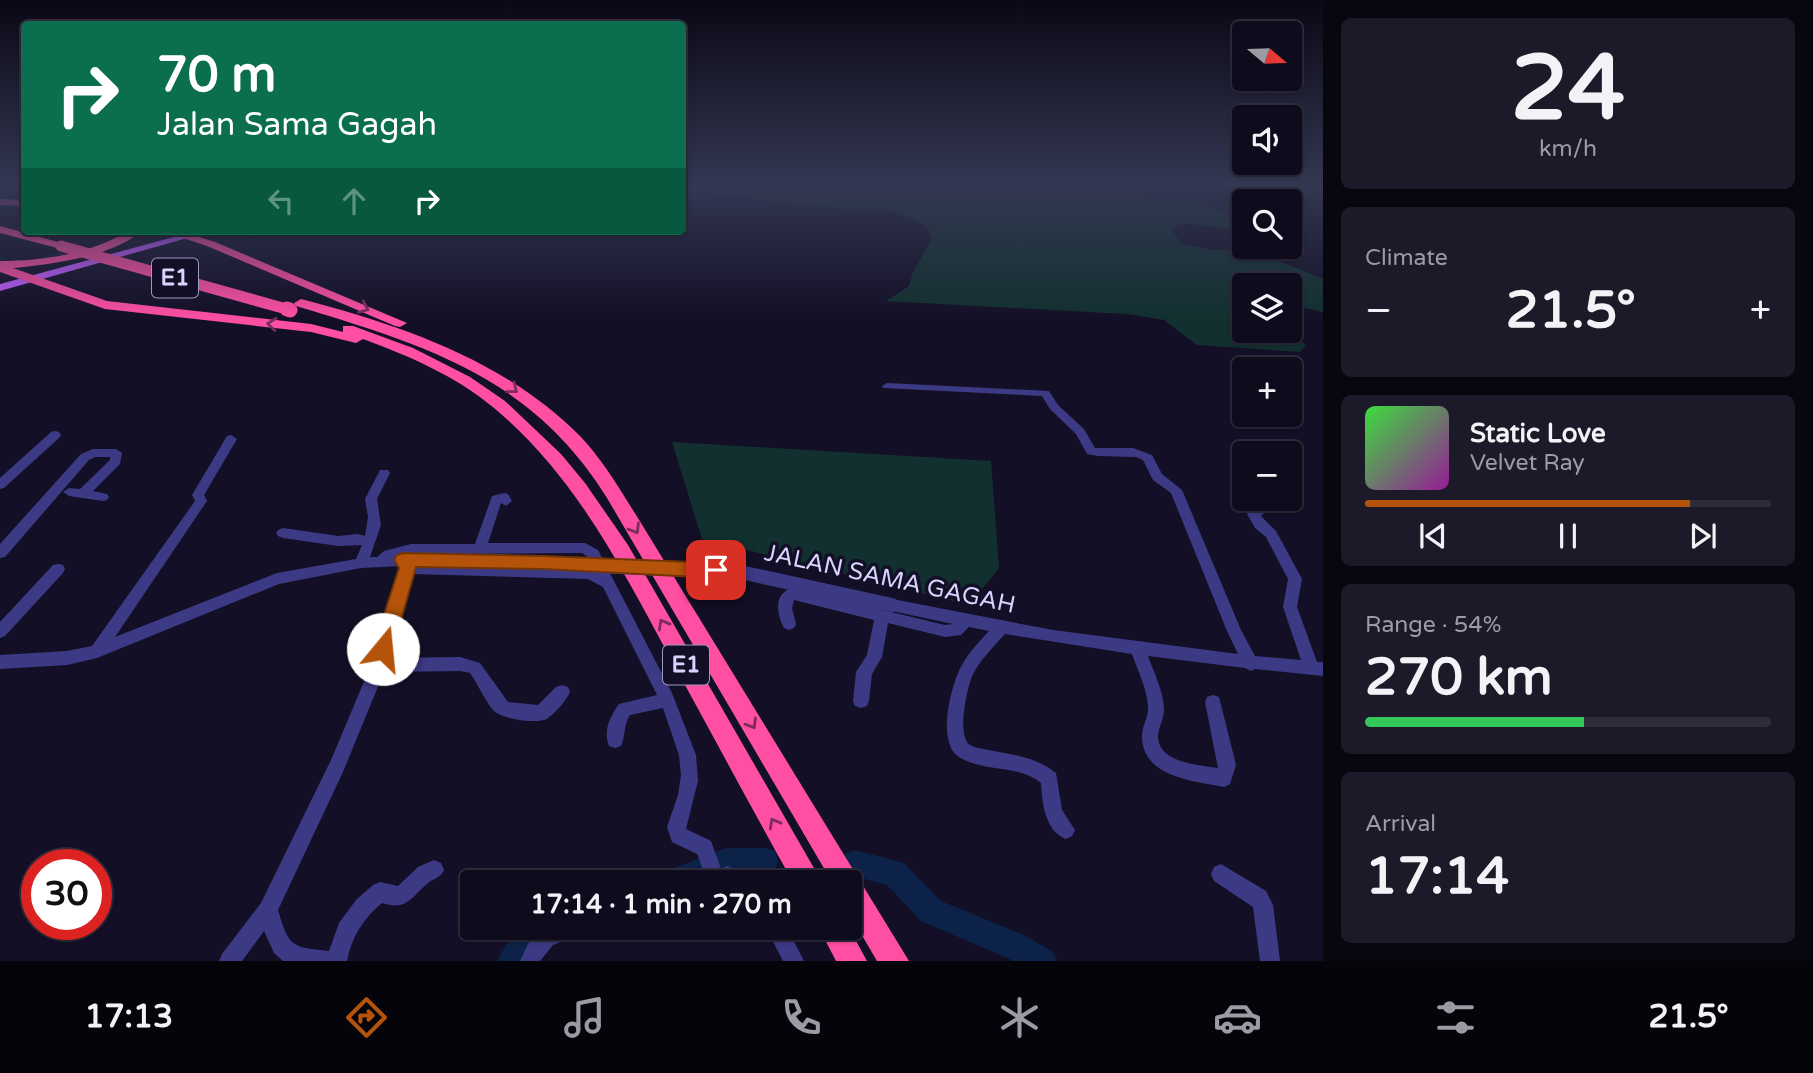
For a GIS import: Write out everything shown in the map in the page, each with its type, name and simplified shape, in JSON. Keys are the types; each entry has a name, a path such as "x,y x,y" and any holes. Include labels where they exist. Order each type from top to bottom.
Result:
{"highway":[{"name":"E1","path":"4,230 21,234"},
{"name":"E1","path":"26,235 405,335 455,354 503,381 551,418 575,441 599,471 840,870"},
{"name":"E1","path":"45,235 66,244"},
{"path":"0,266 37,263 121,240 129,235"},
{"path":"212,235 406,326 455,354"},
{"path":"0,266 24,278 113,306 311,328 337,333 433,363"},
{"name":"E1","path":"295,307 433,363 500,404 554,454 574,477 615,539 801,870"},
{"path":"862,908 894,961"},
{"path":"840,940 852,961"}],"main road":[{"path":"0,282 24,278 175,235"},
{"path":"0,288 24,278"}],"street":[{"path":"887,386 1045,393 1054,407 1080,432 1091,451 1103,454 1126,450 1148,458 1157,477 1176,489 1230,621 1251,664"},
{"path":"0,485 55,435"},
{"path":"96,651 201,500 198,495 231,439"},
{"path":"0,553 85,457 93,453 116,453 116,461 85,492"},
{"path":"361,563 377,518 371,499 384,473"},
{"path":"69,492 85,492 103,497"},
{"path":"480,548 496,499 504,497 506,501"},
{"path":"1260,511 1253,514 1256,520 1271,534 1295,579 1290,607 1295,628 1317,668"},
{"path":"283,533 338,541 358,539 370,542"},
{"path":"380,562 389,555 411,549 585,548 593,554 667,700 689,765 690,776 676,827 679,835 704,848 711,870"},
{"name":"JALAN SAMA GAGAH","path":"1,664 67,658 96,651 276,579 361,563 406,564 426,559 740,572 887,610 1002,627 1103,646 1251,664 1317,668"},
{"path":"229,961 268,910 337,766 379,665 406,564 590,575 607,583"},
{"path":"0,632 58,569"},
{"path":"789,624 784,613 786,601 791,594 887,610 874,657 864,672 861,701"},
{"path":"1002,627 965,674 954,723 956,741 965,752 1031,766 1043,772 1050,779 1054,813 1066,830"},
{"path":"1138,649 1157,711 1150,740 1156,754 1175,768 1224,778 1227,765 1213,702"},
{"path":"379,665 460,664 475,668 499,708 508,712 542,713 562,692"},
{"path":"615,740 616,722 625,709 667,700"},
{"path":"337,961 341,937 361,907 380,892 393,899 404,896 418,878 425,872 434,870"},
{"path":"1221,874 1259,898 1270,961"},
{"path":"268,910 279,946 291,957 330,961"},
{"path":"530,961 533,951 543,940"},
{"path":"783,940 794,961"}],"green space":[{"path":"928,230 1172,230 1181,244 1212,250 1232,250 1232,259 1271,259 1323,278 1323,312 1302,308 1302,273 1232,273 1232,343 1302,342 1306,345 1300,352 1197,345 1164,320 1126,314 886,301 909,286 913,272 932,239"},
{"path":"672,442 991,461 999,568 969,605 702,539"}],"waterway":[{"path":"40,259 64,253"},
{"path":"0,257 9,262"},
{"path":"704,870 726,861 765,861"},
{"path":"855,864 894,873 931,911 1014,945 1042,961"},
{"path":"512,961 525,940"}],"route":[{"path":"383,649 408,568 403,560 544,562 716,570"}]}
